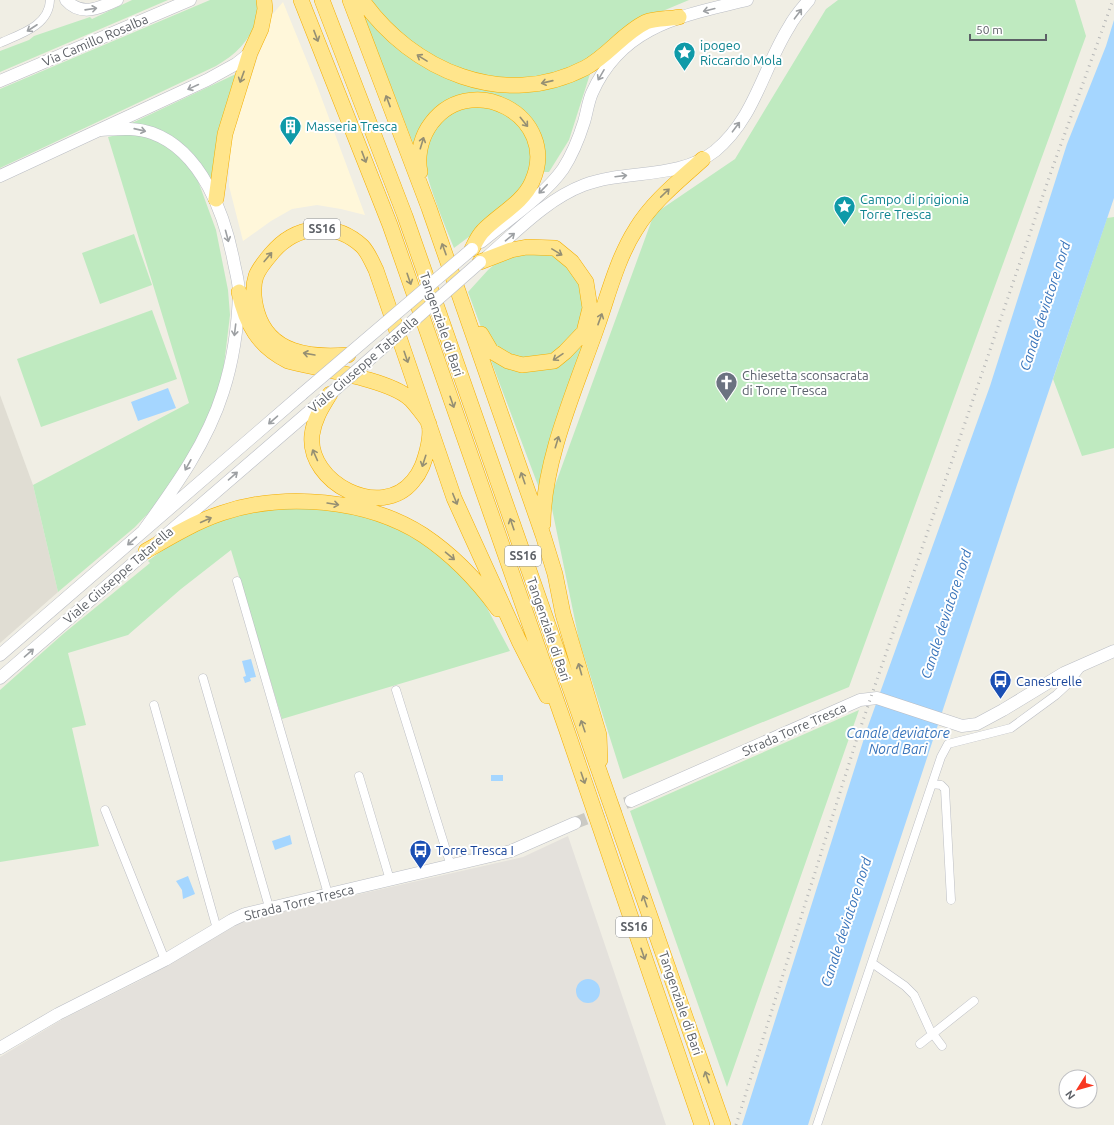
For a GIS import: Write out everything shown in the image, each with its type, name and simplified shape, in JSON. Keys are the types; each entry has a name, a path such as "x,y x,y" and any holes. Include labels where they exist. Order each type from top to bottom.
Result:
{"highway":[{"path":"216,199 224,134 250,53 260,29 265,9 264,0"},
{"name":"Tangenziale di Bari","path":"302,0 390,225 566,728 702,1125"},
{"name":"Tangenziale di Bari","path":"322,0 405,216 722,1119"},
{"path":"350,0 430,208 543,535 599,735 600,775"},
{"path":"362,0 383,26 397,40 428,61 462,78 500,85 535,84 569,75 587,67 602,57 632,31 647,22 679,17"},
{"path":"430,208 419,166 420,149 425,133 432,121 453,105 477,99 502,104 516,113 527,125 535,140 538,156 532,184 522,196 482,232 472,249"},
{"path":"543,535 543,508 550,466 575,390 627,246 649,211 664,193 703,159"},
{"name":"SS16","path":"348,355 322,357 299,352 281,344 267,333 258,317 253,299 256,277 262,264 278,245 296,233 314,229 328,229 348,236 363,247 376,270 454,498 518,641 537,679 566,728"},
{"path":"462,298 491,351 508,361 522,365 538,364 554,360 565,352 584,332 590,308 586,282 572,262 555,248 527,247 511,250 480,262"},
{"path":"239,292 243,309 249,324 260,341 274,354 295,363 392,388 409,398 429,423 429,444 422,467 413,482 400,492 385,497 366,498 349,491 332,481 320,466 312,449 312,436 316,419 330,394"},
{"path":"146,551 185,529 221,513 255,504 304,501 360,509 388,518 422,535 449,555 470,574 483,589 518,641"}],"main road":[{"path":"66,0 78,9 86,11 96,9 117,0"},
{"name":"Via Camillo Rosalba","path":"0,80 190,0"},
{"name":"Viale Giuseppe Tatarella","path":"0,655 302,394 539,194 562,169 576,146 591,94 607,65 630,42 643,34 679,17 747,0"},
{"name":"Viale Giuseppe Tatarella","path":"0,678 330,394 480,262 551,203 583,185 619,176 666,171 703,159 729,137 750,110 788,27 809,0"},
{"path":"0,176 207,80 236,64 250,53"},
{"path":"101,130 132,128 152,133 174,144 190,159 216,199 232,254 239,292 232,359 223,392 210,425 180,481 144,530"},
{"path":"1083,664 1114,651"},
{"name":"Strada Torre Tresca","path":"631,801 860,700 877,698 962,726 977,724 991,717 1052,679 1083,664"},
{"name":"Strada Torre Tresca","path":"0,1048 58,1014 165,960 245,914 269,907 511,851 575,824"}],"street":[{"path":"0,43 25,32 38,24 47,15 50,0"},
{"path":"237,581 328,894"},
{"path":"817,1125 941,757 948,744 1011,728 1056,695 1069,683 1083,664"},
{"path":"203,678 269,907"},
{"path":"396,690 451,866"},
{"path":"154,705 217,929"},
{"path":"359,776 390,880"},
{"path":"932,784 941,785 945,789 951,900"},
{"path":"105,810 165,960"},
{"path":"872,963 905,986 914,995 930,1030 942,1046"},
{"path":"920,1044 974,1001"}],"shaded area":[{"path":"283,2 316,83 365,215 317,205 292,209 271,221 243,241 229,186 230,146 242,104 272,15"},
{"path":"0,395 33,485 58,592 0,643"},
{"path":"568,836 666,1125 0,1125 0,1057 63,1019 141,980 245,920 523,857"}],"green space":[{"path":"132,0 168,0 0,72 0,51 29,40 34,36 90,17 92,19"},
{"path":"210,0 259,0 256,21 252,31 234,54 216,66 0,168 0,89"},
{"path":"367,0 689,0 646,18 588,60 559,73 525,79 467,75 437,60 399,35"},
{"path":"838,0 1075,0 1086,36 849,687 623,779 579,640 550,499 654,214 735,159 826,9"},
{"path":"361,10 460,82 590,74 569,140 549,172 544,172 542,169 537,132 473,94 416,143 413,143"},
{"path":"238,73 213,183 195,159 180,143 161,132 132,123"},
{"path":"484,105 512,116 530,141 530,180 478,230 454,248 430,185 424,160 424,151 428,136 447,114 464,107"},
{"path":"126,133 151,138 176,151 197,178 216,230 228,290 230,315 224,365 217,395 197,445 159,502 135,527 58,592 33,485 189,403 108,137"},
{"path":"1114,217 1114,448 1082,456 1053,379 1107,218"},
{"path":"134,234 152,285 100,304 82,253"},
{"path":"530,251 553,256 571,267 584,291 581,328 570,344 549,356 534,358 516,357 498,349 482,330 468,292 488,270 504,256"},
{"path":"152,310 177,379 41,427 17,359"},
{"path":"587,339 539,488 490,358 530,369"},
{"path":"292,505 357,514 392,526 440,553 479,593 510,651 282,719 231,550 181,589 128,635 68,653 86,725 72,728 99,846 0,862 0,690 63,634 150,563 148,561 169,545 215,520"},
{"path":"859,710 727,1087 630,811"}],"water":[{"name":"Canale deviatore Nord Bari","path":"1114,20 1114,198 1015,491 866,943 808,1125 742,1125 867,729 990,386 1067,144 1106,46"},
{"path":"168,388 176,408 138,421 131,402"},
{"path":"251,659 256,677 250,678 251,681 245,683 243,677 246,676 242,661"},
{"path":"491,775 503,775 503,781 491,781"},
{"path":"290,835 292,844 275,850 272,841"},
{"path":"188,876 195,894 183,899 182,890 176,881"},
{"path":"588,979 597,982 600,991 597,1000 588,1003 579,1000 576,991 579,982"}],"tunnel":[{"path":"575,823 631,801"}],"railway":[{"path":"736,1125 858,735 1051,172 1113,0"}],"place":[{"name":"ipogeo Riccardo Mola","path":"684,72"},
{"name":"Masseria Tresca","path":"291,146"},
{"name":"Campo di prigionia Torre Tresca","path":"845,226"},
{"name":"Chiesetta sconsacrata di Torre Tresca","path":"727,402"},
{"name":"Canestrelle","path":"1001,700"},
{"name":"Torre Tresca I","path":"421,870"}],"water label":[{"name":"Canale deviatore nord","path":"1045,306"},
{"name":"Canale deviatore nord","path":"946,614"},
{"name":"Canale deviatore nord","path":"846,922"}]}
